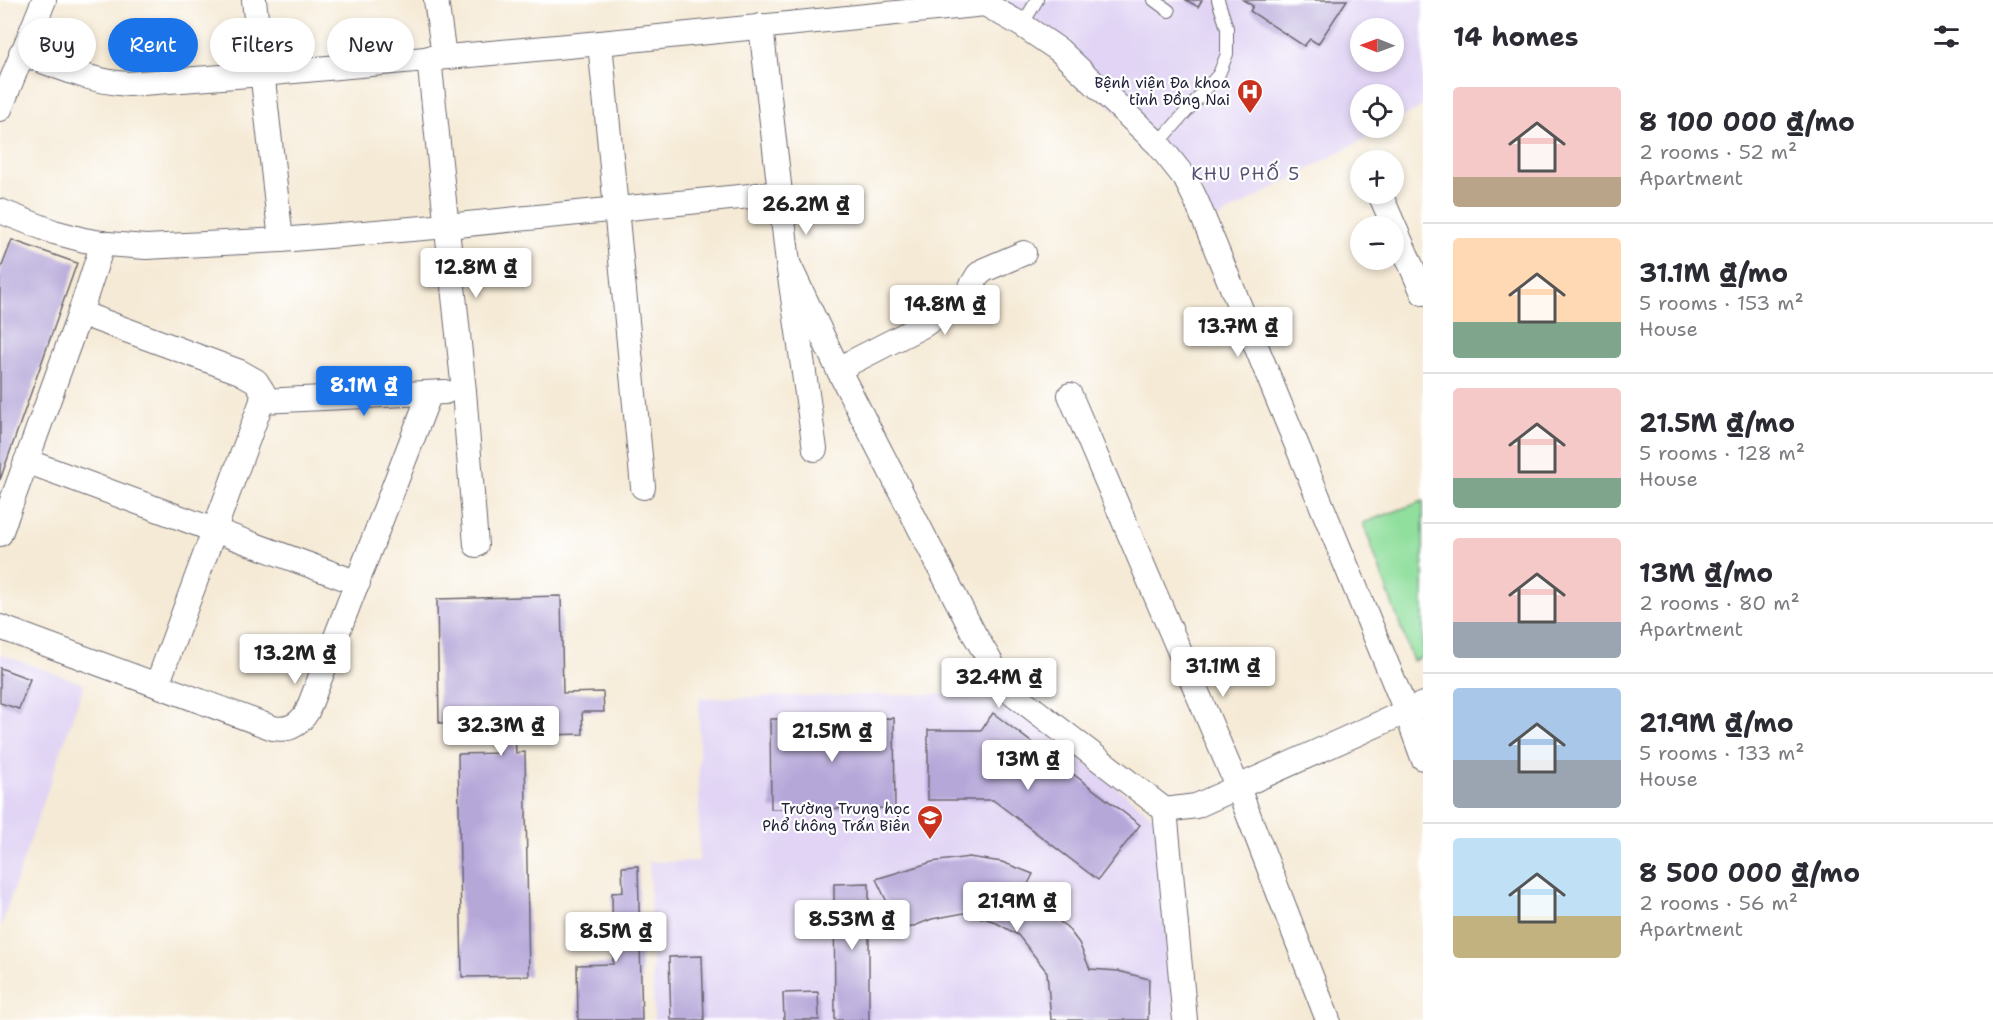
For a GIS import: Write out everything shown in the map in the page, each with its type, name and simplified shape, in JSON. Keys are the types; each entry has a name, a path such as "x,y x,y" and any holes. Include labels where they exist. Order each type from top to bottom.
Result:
{"street":[{"path":"36,18 44,0"},
{"path":"254,0 281,240"},
{"path":"436,0 447,226 464,391 476,545"},
{"path":"75,72 107,83 129,84 262,74 600,43 982,2 1059,50 1158,144 1185,178 1415,708 1423,758"},
{"path":"761,26 788,263 814,449"},
{"path":"600,43 643,487"},
{"path":"0,109 18,61"},
{"path":"0,211 54,232 103,243 146,247 281,240 447,226 780,193"},
{"path":"1384,204 1423,293"},
{"path":"0,534 103,243"},
{"path":"838,369 924,325 966,295 978,275 984,270 1024,253"},
{"path":"788,263 838,369 973,632 1006,688 1165,810 1196,806 1415,708"},
{"path":"80,313 240,372 251,377 260,385 263,392 262,401 157,685"},
{"path":"262,401 464,391"},
{"path":"0,627 273,728 282,730 293,726 307,712 430,393"},
{"path":"1070,395 1238,788 1328,1020"},
{"path":"26,461 358,583"},
{"path":"1165,810 1185,1020"}],"lane":[{"path":"1022,25 1037,0"},
{"path":"1154,0 1169,10"},
{"path":"1158,144 1219,74 1227,54 1227,28 1218,0"}],"shaded area":[{"name":"Bệnh viện Đa khoa tỉnh Đồng Nai","path":"995,0 1423,0 1423,106 1404,116 1404,84 1350,84 1350,138 1366,138 1213,221 1201,189"},
{"path":"0,654 84,684 0,928"},
{"name":"Trường Trung học Phổ thông Trấn Biên","path":"996,693 1158,820 1175,1020 654,1020 649,862 699,861 699,698"}],"green space":[{"path":"1423,501 1423,657 1413,661 1363,523"}],"building":[{"path":"1186,0 1202,0 1198,7"},
{"path":"1243,0 1347,0 1318,44 1310,39 1304,46 1250,11 1253,6"},
{"path":"12,240 77,263 0,480 0,271"},
{"path":"561,596 563,693 603,692 604,712 582,712 583,734 515,736 516,753 525,752 529,976 462,977 458,754 500,753 500,736 477,737 477,722 439,723 437,599"},
{"path":"0,668 30,679 19,709 0,703"},
{"path":"993,713 1140,825 1098,880 993,800 928,800 928,730 981,730"},
{"path":"894,718 895,808 771,809 770,719"},
{"path":"969,857 1002,862 1033,874 1019,902 1041,909 1067,927 1079,943 1090,969 1118,971 1149,979 1148,1020 1051,1020 1047,972 1018,935 993,921 964,913 932,919 901,931 876,879 932,862"},
{"path":"638,866 642,1020 578,1020 577,965 613,964 612,893 623,892 622,867"},
{"path":"869,883 869,1020 835,1020 834,884"},
{"path":"702,956 704,1020 671,1020 669,957"},
{"path":"818,992 819,1020 784,1020 783,993"}],"place":[{"name":"Bệnh viện Đa khoa tỉnh Đồng Nai","path":"1250,115"},
{"name":"Trường Trung học Phổ thông Trấn Biên","path":"930,841"}],"district":[{"name":"KHU PHỐ 5","path":"1246,174"}]}
